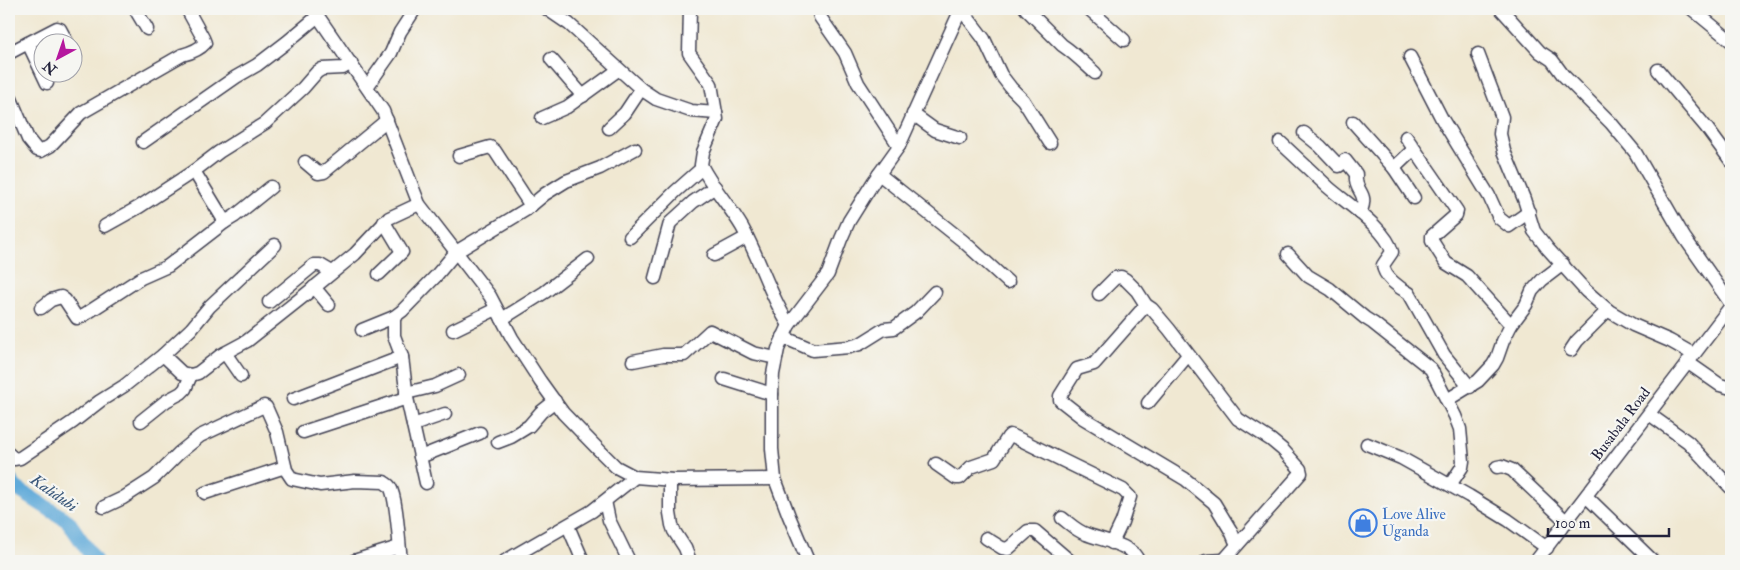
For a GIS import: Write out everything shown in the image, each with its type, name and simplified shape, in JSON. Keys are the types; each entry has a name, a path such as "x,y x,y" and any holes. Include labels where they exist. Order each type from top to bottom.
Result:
{"street":[{"path":"135,9 147,30"},
{"path":"367,88 391,53 400,32 414,9"},
{"path":"547,9 569,24 618,70 656,99 691,111 716,113"},
{"path":"690,9 689,52 711,84 716,113 715,124 701,158 701,165 756,253 774,299 789,325"},
{"path":"821,9 820,17 846,53 858,83 899,146"},
{"path":"808,561 775,479 772,449 772,394 776,358 782,337 789,325 828,274 849,221 899,146 961,9 984,39 1002,75 1022,100 1050,143"},
{"path":"1026,9 1062,45 1069,48 1073,55 1095,73"},
{"path":"1089,9 1124,40"},
{"path":"1501,9 1540,52 1549,57 1563,75 1611,123 1635,152 1684,237 1731,305"},
{"path":"1692,9 1731,41"},
{"path":"9,94 30,143 37,150 41,151 50,146 81,112 182,55 194,52 202,47 205,43 192,11"},
{"path":"143,142 288,42 315,12 383,111 419,204 490,296 512,338 563,413 579,430 616,467 635,477 670,480 775,479"},
{"path":"49,32 57,28 62,32"},
{"path":"9,51 32,41"},
{"path":"28,43 47,83"},
{"path":"1478,54 1502,117 1500,134 1504,150 1529,212 1534,230 1586,291 1608,310 1633,325 1670,341 1720,385 1731,388"},
{"path":"1410,57 1442,119 1485,188 1499,218 1508,226 1529,212"},
{"path":"551,59 583,96"},
{"path":"105,226 139,207 265,123 303,88 317,72 322,69 343,68 351,64"},
{"path":"542,118 567,107 618,70"},
{"path":"1658,70 1701,121 1731,161"},
{"path":"609,128 625,113 641,89"},
{"path":"913,114 935,130 960,138"},
{"path":"305,162 318,173 324,172 387,120"},
{"path":"1353,122 1394,168 1414,198"},
{"path":"1304,133 1320,146 1339,166 1345,160 1356,174 1355,184 1364,199 1360,213"},
{"path":"1406,138 1457,211 1456,215 1432,236 1432,241 1446,263 1467,276 1511,325"},
{"path":"1280,142 1383,235 1392,249 1392,254 1384,264 1385,272 1400,288 1409,293 1441,350 1470,387"},
{"path":"459,156 490,147 495,151 531,206"},
{"path":"362,330 394,317 435,277 456,252 531,206 566,180 600,168 635,149"},
{"path":"1394,168 1414,150"},
{"path":"630,237 702,168"},
{"path":"194,171 226,222"},
{"path":"879,174 963,241 1008,282"},
{"path":"41,308 51,300 61,297 77,318 81,318 141,278 168,266 271,187"},
{"path":"655,278 670,223 693,202 715,187"},
{"path":"163,355 182,373 191,375 202,370 225,353 247,342 361,248 384,222 398,213 419,204"},
{"path":"379,274 402,252 384,222"},
{"path":"714,255 747,237"},
{"path":"9,454 14,459 20,458 124,386 163,355 191,329 210,306 275,245"},
{"path":"1288,254 1308,276 1338,296 1434,373 1460,429 1462,467 1450,485"},
{"path":"452,330 499,314 545,292 588,259"},
{"path":"269,302 314,266 320,264 332,272"},
{"path":"1446,400 1478,381 1493,364 1511,325 1526,305 1532,291 1562,264"},
{"path":"1099,294 1112,279 1121,277 1137,291 1146,306 1152,309 1238,419 1272,440 1300,469 1301,473 1237,545 1227,560 1206,561"},
{"path":"314,287 329,305"},
{"path":"782,337 813,350 849,347 860,344 884,329 894,328 916,312 935,292"},
{"name":"Busabala Road","path":"1536,561 1587,497 1731,305"},
{"path":"1146,306 1094,364 1080,367 1075,371 1060,396 1060,400 1083,418 1185,479 1214,503 1231,530 1237,545"},
{"path":"1571,350 1608,310"},
{"path":"394,317 394,336 402,357 412,425 426,483"},
{"path":"633,361 663,355 684,355 710,331 753,353 776,358"},
{"path":"225,353 241,376"},
{"path":"1148,403 1188,355"},
{"path":"293,399 402,357"},
{"path":"141,420 166,401 181,393 191,375"},
{"path":"303,432 459,376"},
{"path":"724,379 772,394"},
{"path":"498,442 511,437 529,426 541,412 555,401"},
{"path":"104,507 123,498 154,478 179,453 200,436 250,414 262,406 266,407 277,432 285,467 292,479 320,485 355,481 384,482 390,488 394,500 401,561"},
{"path":"412,425 445,414"},
{"path":"1649,414 1688,442 1731,488"},
{"path":"420,456 480,433"},
{"path":"936,464 956,478 960,478 971,467 994,459 1008,437 1010,435 1013,436 1123,490 1129,495 1122,522 1112,543"},
{"path":"1367,444 1401,458 1450,485 1508,520 1547,548"},
{"path":"1496,467 1502,466 1512,470 1567,522"},
{"path":"205,493 285,467"},
{"path":"504,561 592,511 635,477"},
{"path":"670,480 670,514 672,525 690,561"},
{"path":"1587,497 1653,561"},
{"path":"605,500 609,520 628,561"},
{"path":"1062,518 1086,534 1134,552 1138,561"},
{"path":"568,526 583,561"},
{"path":"986,538 1002,548 1008,549 1028,531 1035,531 1070,561"},
{"path":"354,561 399,547"}],"waterway":[{"name":"Kalidubi","path":"9,479 16,488 68,521 95,561"}],"place":[{"name":"Love Alive Uganda","path":"1363,523"}]}
